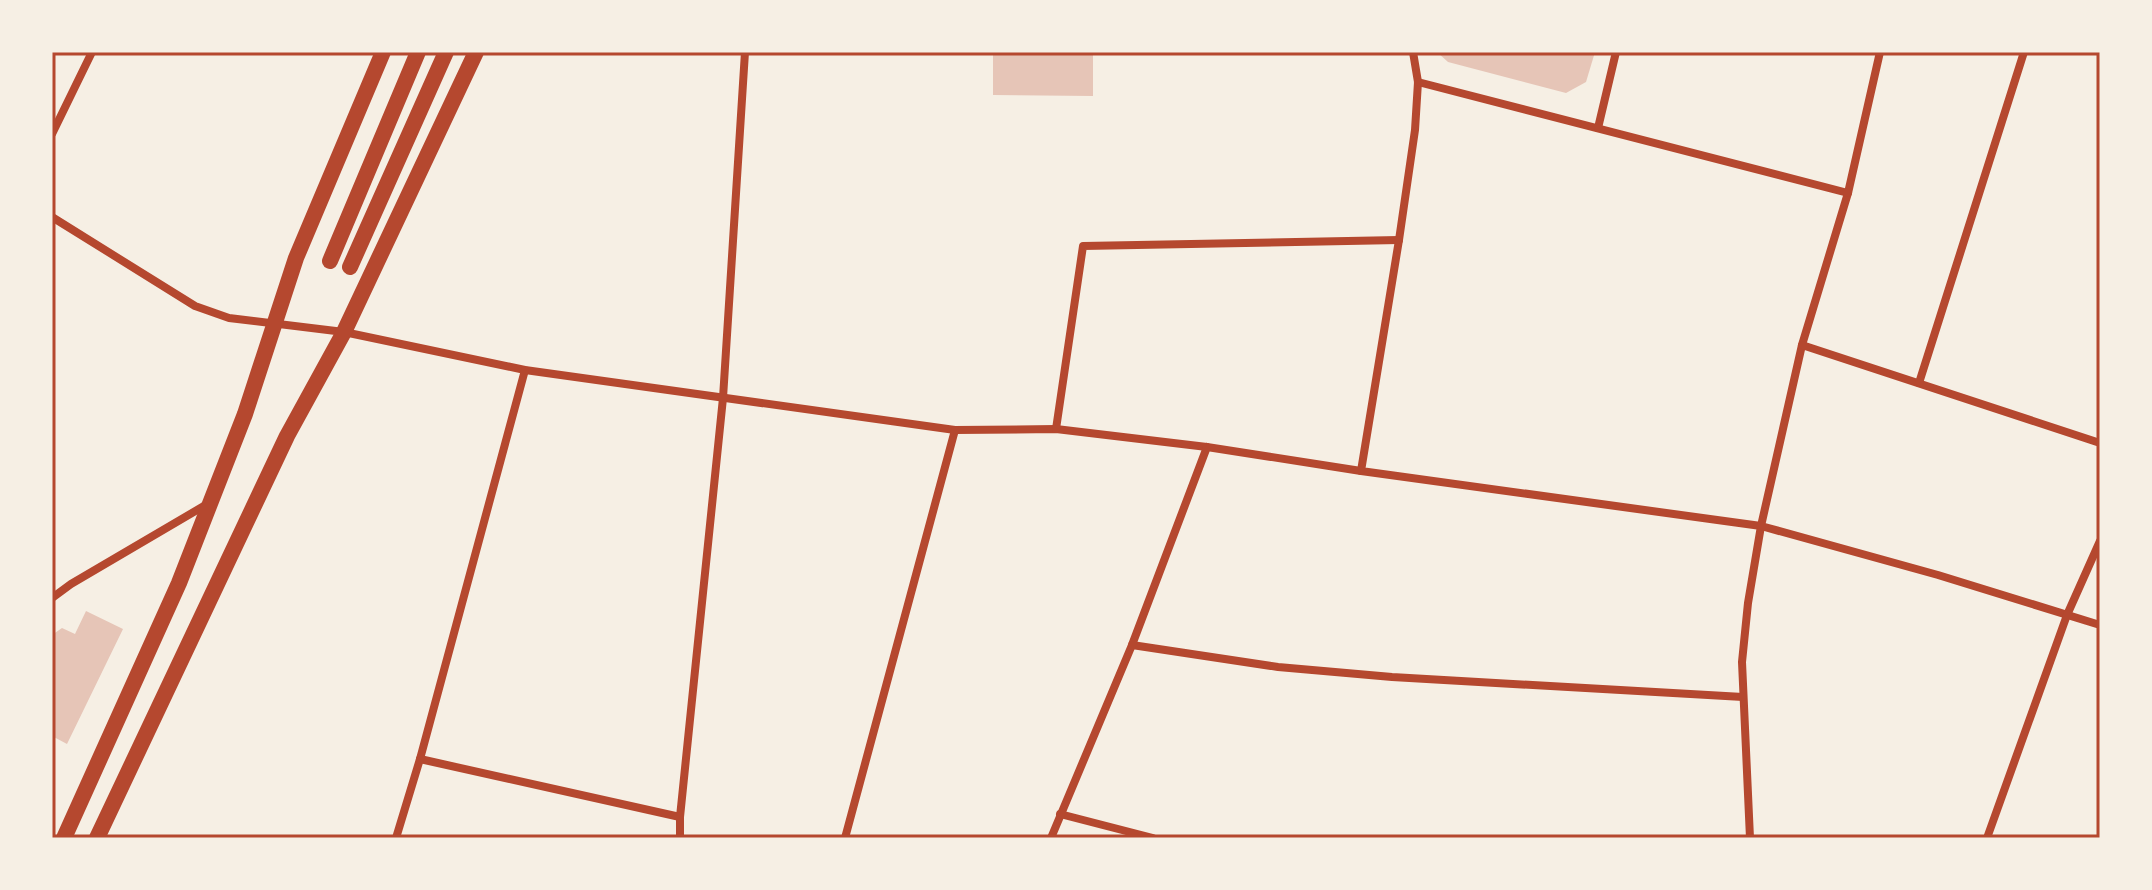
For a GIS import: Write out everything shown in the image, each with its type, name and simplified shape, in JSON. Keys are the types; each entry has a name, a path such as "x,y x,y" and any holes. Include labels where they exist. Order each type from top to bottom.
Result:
{"main road":[{"path":"64,838 179,583 212,502 245,414 296,258 383,52"},
{"path":"330,261 418,52"},
{"path":"350,267 446,52"},
{"path":"97,838 287,436 344,332 476,52"}],"street":[{"path":"52,134 92,52"},
{"path":"680,838 723,398 745,52"},
{"path":"1361,471 1415,130 1418,82 1413,52"},
{"path":"1598,128 1616,52"},
{"path":"1750,838 1742,662 1748,603 1761,526 1802,345 1848,193 1880,52"},
{"path":"1919,383 2024,52"},
{"path":"1418,82 1848,193"},
{"path":"52,217 195,306 229,318 344,332 525,370 955,430 1056,429 1207,447 1761,526 1938,575 2100,625"},
{"path":"1056,429 1083,246 1399,240"},
{"path":"1802,345 2100,443"},
{"path":"396,838 525,370"},
{"path":"845,838 955,430"},
{"path":"1051,838 1132,645 1207,447"},
{"path":"52,598 212,502"},
{"path":"1987,838 2067,615 2100,541"},
{"path":"1132,645 1278,667 1392,677 1743,697"},
{"path":"420,759 680,817"},
{"path":"1060,814 1153,838"}],"building":[{"path":"993,52 1093,52 1093,96 993,95"},
{"path":"1437,52 1595,52 1586,82 1566,93 1448,62"},
{"path":"86,611 123,629 67,744 52,736 52,635 62,628 75,634"}]}
